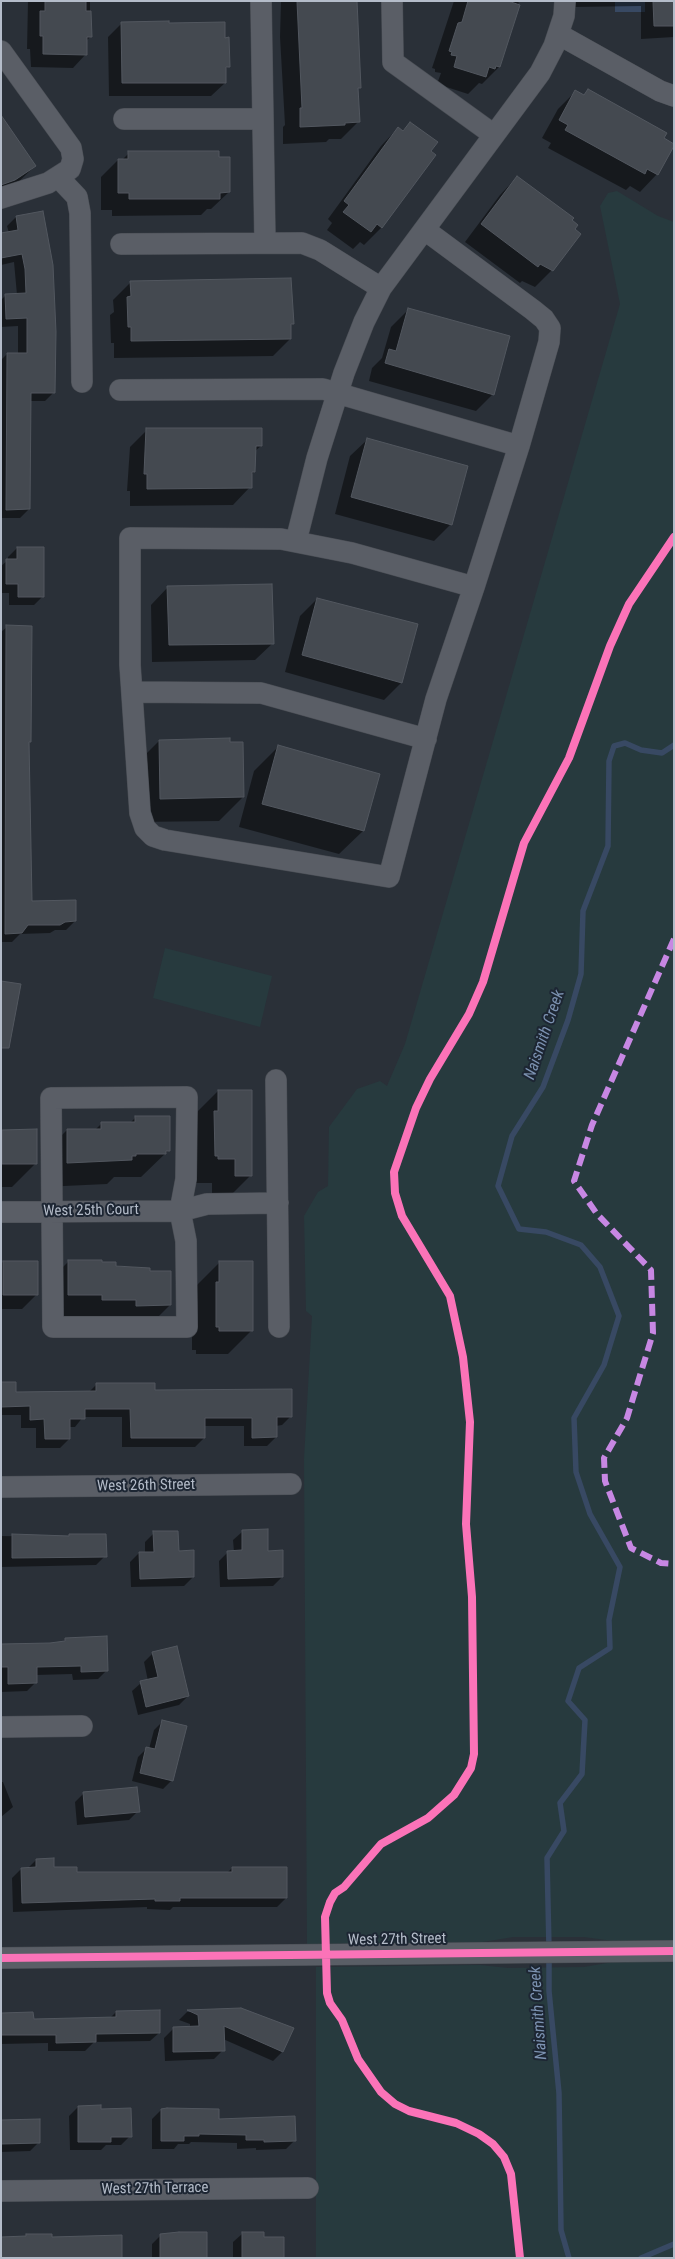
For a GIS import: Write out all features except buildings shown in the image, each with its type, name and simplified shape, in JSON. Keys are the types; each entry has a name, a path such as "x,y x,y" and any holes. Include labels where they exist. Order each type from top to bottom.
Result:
{"street":[{"path":"261,1 265,243"},
{"path":"392,1 393,62 494,135"},
{"path":"296,541 317,458 337,393 364,322 382,288 540,73 554,46 564,16 565,1"},
{"path":"558,34 660,91 674,96"},
{"path":"1,50 70,148 73,158 70,169 48,183 1,198"},
{"path":"124,119 263,119"},
{"path":"58,177 77,197 80,213 82,382"},
{"path":"425,230 533,310 544,319 550,328 549,342 518,446 474,587 436,699 389,877 165,840 153,836 145,828 140,813 132,692 130,538 281,539 296,541 352,553 474,587"},
{"path":"121,244 302,243 320,250 382,288"},
{"path":"120,390 323,389 518,446"},
{"path":"132,692 262,692 426,739"},
{"path":"276,1080 279,1327"},
{"path":"187,1097 186,1179 180,1210 186,1242 187,1327 53,1327 50,1098 187,1097"},
{"name":"West 25th Court","path":"1,1212 180,1210 207,1204 278,1203"},
{"name":"West 26th Street","path":"1,1487 292,1484"},
{"path":"1,1727 82,1726"},
{"name":"West 27th Street","path":"1,1958 674,1951"},
{"name":"West 27th Terrace","path":"1,2191 308,2188"}],"green space":[{"path":"617,191 658,216 674,222 674,1940 613,1941 584,1937 513,1937 477,1943 307,1944 304,1459 312,1316 306,1311 304,1216 318,1192 328,1186 329,1127 357,1089 380,1081 387,1086 405,1044 620,304 600,206 608,193"},
{"path":"165,948 272,976 260,1027 153,998"},
{"path":"613,1962 674,1962 674,2258 316,2258 316,1967 480,1965 508,1968 584,1967"}],"water":[{"path":"615,1 645,1 645,12 615,12"}],"waterway":[{"name":"Naismith Creek","path":"549,1948 547,1858 564,1831 560,1803 582,1774 585,1720 568,1701 579,1668 610,1648 609,1620 620,1567 590,1514 576,1472 574,1418 604,1365 619,1316 600,1267 581,1245 546,1232 519,1229 498,1186 512,1136 543,1087 568,1020 581,974 583,911 608,846 609,761 614,746 625,743 641,750 662,753 674,745"},
{"name":"Naismith Creek","path":"549,1958 549,1991 559,2093 561,2230 569,2258"},
{"name":"Naismith Creek","path":"641,2258 674,2244"}],"marked path":[{"path":"674,939 592,1125 574,1181 597,1214 651,1270 653,1333 627,1418 604,1458 605,1481 631,1548 661,1563 674,1564"}],"cycle path":[{"path":"520,2258 511,2174 504,2157 493,2144 479,2134 456,2123 409,2111 395,2104 381,2092 358,2059 342,2020 330,2003 327,1993 325,1917 335,1893 344,1887 381,1844 428,1818 454,1795 471,1768 474,1754 472,1597 466,1524 470,1422 463,1357 450,1296 402,1216 395,1193 394,1172 416,1108 430,1079 469,1014 483,982 524,843 569,758 610,646 629,604 674,537"},
{"path":"1,1958 674,1951"}]}
